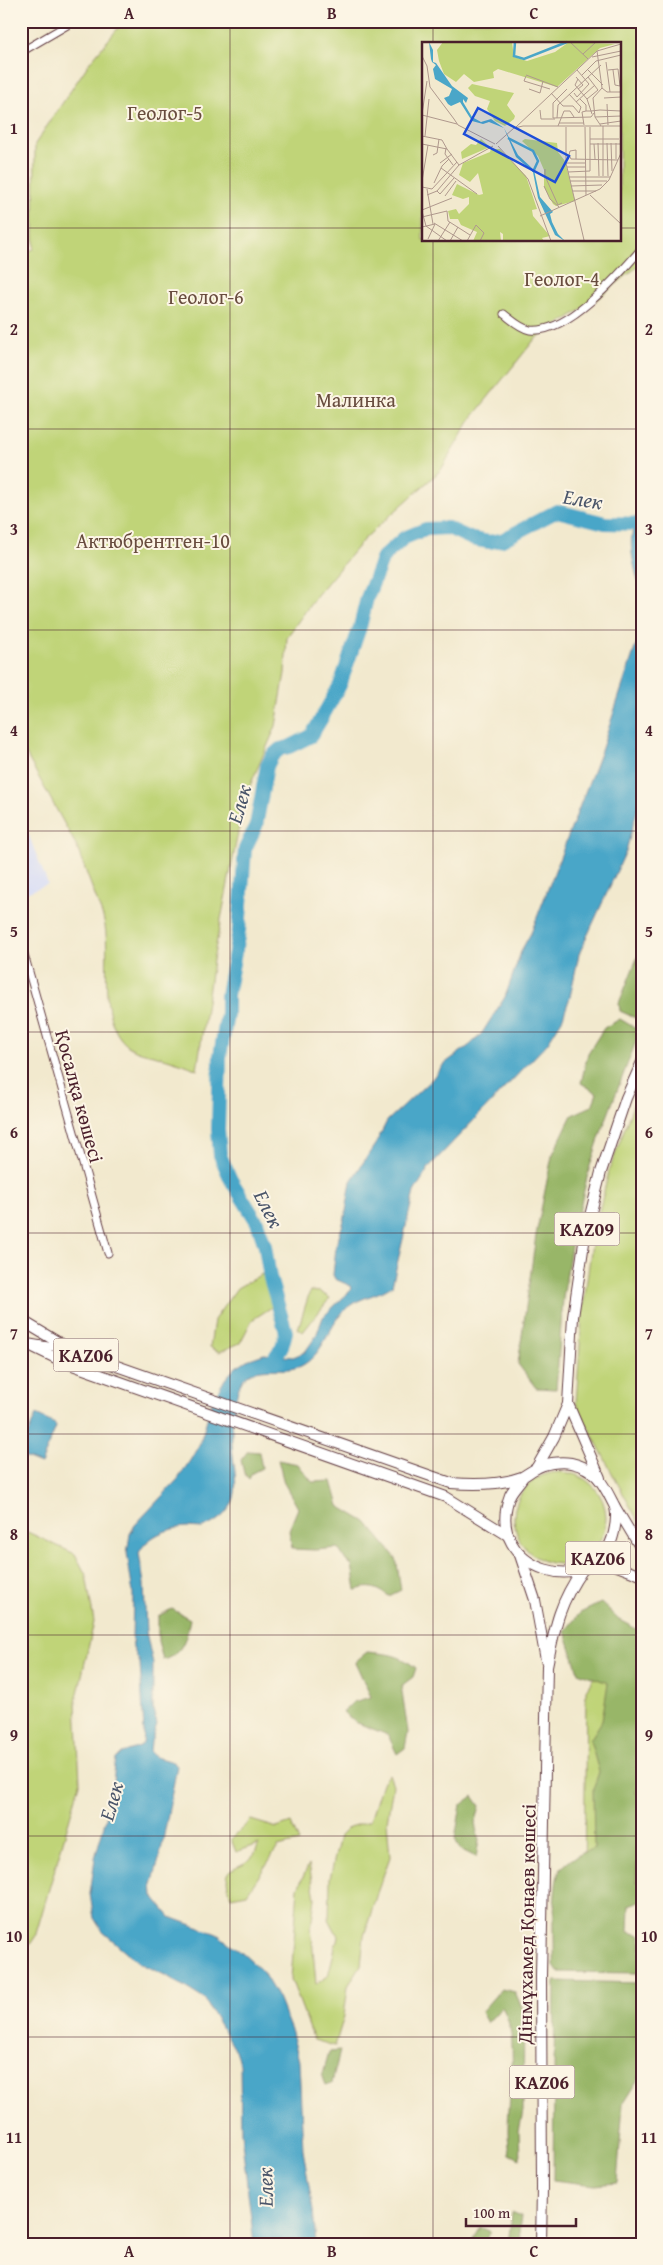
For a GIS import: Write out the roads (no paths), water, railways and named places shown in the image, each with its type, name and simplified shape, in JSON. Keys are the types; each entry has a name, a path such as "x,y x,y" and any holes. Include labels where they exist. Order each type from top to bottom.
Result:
{"highway":[{"name":"KAZ09","path":"537,1467 554,1437 568,1404 574,1317 585,1236 600,1172 626,1098 642,1062"},
{"name":"KАZ06","path":"21,1320 71,1350 451,1483 474,1485 523,1477"},
{"name":"KАZ06","path":"21,1341 64,1362 446,1497 509,1536"},
{"name":"KAZ09","path":"568,1404 600,1479"},
{"name":"KАZ06","path":"520,1555 533,1566 549,1572 566,1573 583,1569 594,1562 605,1551 613,1537 616,1522 615,1506 600,1479 587,1468 570,1463 553,1462 537,1467 523,1477 510,1494 505,1515 509,1536 520,1555 535,1600 547,1666"},
{"name":"KАZ06","path":"547,1666 556,1618 563,1600 583,1569"},
{"name":"Дінмұхамед Қонаев көшесі","path":"541,2244 541,1976 547,1666"}],"main road":[{"path":"615,1506 642,1551"},
{"path":"594,1562 616,1566 642,1576"}],"street":[{"path":"21,52 74,21"},
{"path":"504,314 522,327 531,330 554,326 594,298 642,248"},
{"name":"Қосалқа көшесі","path":"22,947 108,1253"},
{"path":"21,1341 71,1350"}],"water":[{"path":"642,513 642,604 631,546 635,523"},
{"path":"642,621 642,792 626,851 579,954 570,997 562,1020 547,1044 430,1166 414,1192 392,1286 348,1307 336,1321 316,1354 301,1366 259,1370 245,1377 238,1390 233,1415 232,1439 235,1488 232,1504 227,1511 219,1519 205,1527 180,1528 159,1534 147,1542 139,1553 144,1583 146,1632 153,1664 153,1710 157,1724 150,1752 156,1757 171,1761 177,1766 161,1851 152,1885 153,1896 170,1917 217,1934 262,1971 278,1998 292,2033 299,2061 303,2150 313,2210 316,2244 254,2244 241,2133 240,2065 235,2050 204,1999 167,1976 139,1963 102,1931 94,1918 90,1894 95,1858 110,1803 116,1759 122,1753 140,1747 143,1743 140,1663 133,1648 132,1639 133,1594 127,1553 130,1534 135,1525 178,1479 191,1459 200,1443 212,1402 225,1379 236,1367 247,1360 264,1354 293,1357 305,1352 316,1336 323,1317 352,1289 351,1286 335,1279 333,1275 336,1247 345,1217 351,1181 376,1143 387,1121 432,1079 444,1064 470,1045 482,1033 505,997 522,949 531,933 602,748 641,630"},
{"path":"36,1415 55,1424 56,1427 41,1464 21,1456 21,1450"}],"waterway":[{"name":"Елек","path":"272,1361 282,1347 286,1332 270,1278 265,1246 257,1222 231,1180 220,1155 218,1129 220,1056 227,1014 227,995 239,931 245,849 256,826 267,766 272,756 280,749 289,747 311,736 340,685 360,627 367,598 383,557 404,538 426,529 448,528 472,539 489,542 502,540 557,511 605,523 642,524"}],"park label":[{"name":"Геолог-5","path":"165,112"},
{"name":"Геолог-4","path":"562,278"},
{"name":"Геолог-6","path":"206,296"},
{"name":"Малинка","path":"356,399"},
{"name":"Актюбрентген-10","path":"153,540"}]}
